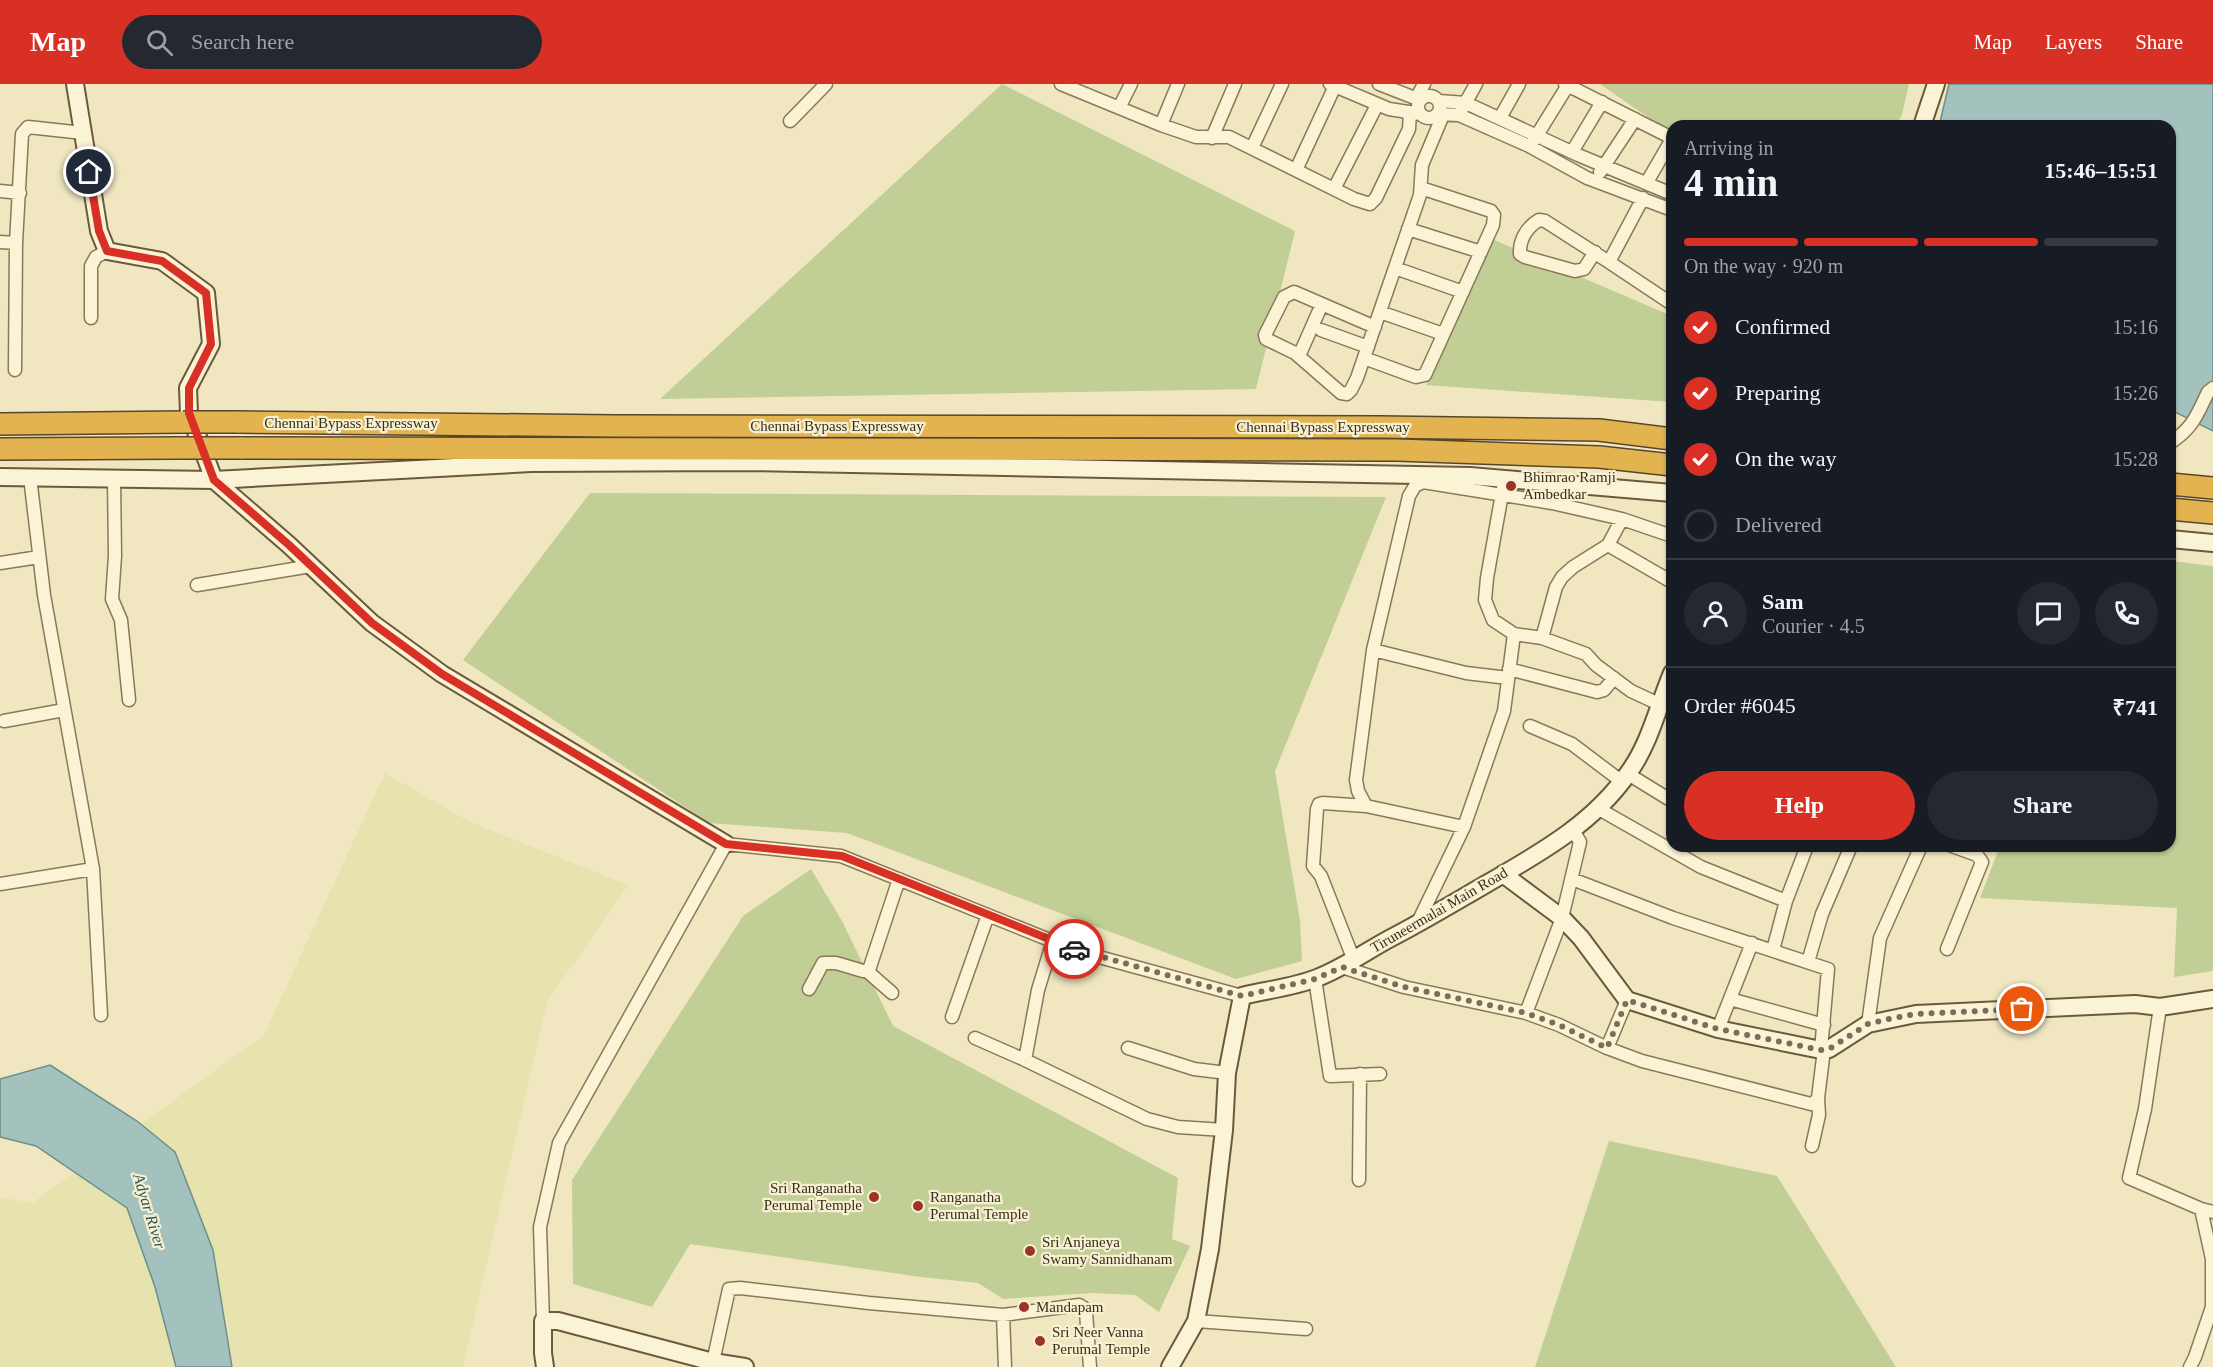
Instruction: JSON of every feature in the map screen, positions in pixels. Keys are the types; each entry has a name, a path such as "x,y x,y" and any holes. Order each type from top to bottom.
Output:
{"highway":[{"name":"Chennai Bypass Expressway","path":"0,424 237,422 615,426 1380,427 1599,430 1666,438"},
{"name":"Chennai Bypass Expressway","path":"0,449 240,448 532,456 1397,450 1599,457 1666,464"},
{"path":"2176,485 2213,488"},
{"path":"2176,510 2213,513"}],"street":[{"path":"75,84 99,231 107,251"},
{"path":"790,121 826,84"},
{"path":"1061,84 1080,88 1119,108 1196,137 1229,137 1334,189 1370,204 1374,202 1409,129 1424,84"},
{"path":"1119,108 1131,84"},
{"path":"1161,125 1178,84"},
{"path":"1212,138 1235,84"},
{"path":"1252,148 1282,84"},
{"path":"1379,84 1418,100 1429,96 1438,101 1466,103 1572,152 1666,191"},
{"path":"1459,115 1476,84"},
{"path":"1500,118 1520,84"},
{"path":"1912,120 1924,84"},
{"path":"1924,120 1936,84"},
{"path":"1296,170 1333,85 1377,105 1431,117 1459,115 1595,181 1666,208"},
{"path":"1529,147 1567,85 1666,136"},
{"path":"1375,327 1294,292 1286,294 1267,330 1266,339 1299,356 1341,393 1347,394 1351,390 1366,353 1375,327 1408,230 1421,188 1420,172 1440,115 1438,101"},
{"path":"1572,152 1602,102"},
{"path":"1334,189 1377,105"},
{"path":"1595,181 1635,119"},
{"path":"15,370 16,243 22,134 28,127 83,133"},
{"path":"1647,182 1666,149"},
{"path":"1321,330 1416,377 1425,375 1493,225 1494,215 1491,211 1421,188"},
{"path":"0,191 20,193"},
{"path":"1609,262 1643,198"},
{"path":"1595,252 1584,269 1575,272 1525,257 1520,254 1520,243 1530,226 1539,220 1545,221 1595,252 1666,300"},
{"path":"1408,230 1481,252"},
{"path":"0,242 16,243"},
{"path":"91,318 91,266 96,257 107,251 162,261 206,293 211,344 189,388 189,413 214,480 372,623 422,660 726,844 842,856 1077,951 1242,996 1227,1073 1224,1130 1210,1250 1196,1321 1170,1367"},
{"path":"1395,268 1463,292"},
{"path":"1299,356 1322,304"},
{"path":"1380,312 1443,334"},
{"path":"2176,439 2192,424 2208,392 2213,388"},
{"path":"0,477 214,480 532,456"},
{"path":"612,456 1470,476 1622,519 1666,534"},
{"path":"30,477 44,595 93,869 101,1015"},
{"path":"114,479 115,556 112,599 121,620 129,700"},
{"path":"1366,806 1358,791 1356,780 1373,650 1409,496 1415,486 1423,482 1666,493"},
{"path":"1503,487 1485,600 1493,620 1514,634 1542,638 1586,654 1596,665 1631,691 1659,704"},
{"path":"1542,638 1556,587 1562,577 1573,567 1608,545 1622,519"},
{"path":"2176,540 2213,543"},
{"path":"1608,545 1666,579"},
{"path":"0,563 39,557"},
{"path":"197,585 311,566"},
{"path":"1416,925 1464,827 1504,711 1514,634"},
{"path":"1373,650 1466,673 1509,673 1597,692 1604,690 1614,678"},
{"name":"Tiruneermalai Main Road","path":"1242,996 1315,979 1348,963 1503,874 1573,830 1599,810 1625,777 1646,744 1666,689"},
{"path":"3,721 64,710"},
{"path":"1530,726 1572,744 1625,777 1666,798"},
{"path":"1464,827 1366,806 1319,804 1313,866 1321,876 1348,963 1404,987 1526,1013 1642,1061 1810,1104 1818,1098"},
{"path":"1599,810 1666,847"},
{"path":"1526,1013 1562,918 1580,842 1573,830"},
{"path":"545,1367 540,1227 559,1143 726,844"},
{"path":"1674,852 1701,867 1786,901"},
{"path":"1773,950 1786,901 1805,852"},
{"path":"1808,962 1822,915 1848,852"},
{"path":"1868,1024 1880,938 1918,852"},
{"path":"1947,949 1982,861 1977,855 1969,852"},
{"path":"0,885 93,869"},
{"path":"1503,874 1562,918 1581,938 1627,1000 1718,1029 1822,1050 1868,1024 1916,1014 2135,1004 2160,1007 2213,999"},
{"path":"867,971 899,879"},
{"path":"1572,879 1672,918 1828,969 1818,1115 1812,1146"},
{"path":"952,1017 988,915"},
{"path":"1025,1060 1038,990 1053,941"},
{"path":"1718,1029 1752,943"},
{"path":"809,989 823,963 836,963 867,971 892,993"},
{"path":"1315,979 1330,1076 1380,1074"},
{"path":"1730,999 1824,1025"},
{"path":"1607,1048 1627,1000"},
{"path":"2160,1007 2145,1109 2129,1178 2207,1210 2212,1259 2212,1307 2190,1367"},
{"path":"975,1038 1147,1119 1178,1127 1224,1130"},
{"path":"1128,1048 1194,1069 1227,1073"},
{"path":"1359,1180 1360,1074"},
{"path":"713,1362 729,1289 740,1287 1003,1316 1079,1305 1084,1308 1090,1367"},
{"path":"1003,1316 1005,1367"},
{"path":"543,1321 558,1321 713,1362 745,1367"},
{"path":"1196,1321 1306,1329"}],"shaded area":[{"path":"385,773 470,822 628,885 547,1002 463,1367 0,1367 0,1197 32,1203 264,1035"}],"green space":[{"path":"1002,84 1295,231 1256,389 660,399"},
{"path":"1600,84 1909,84 1899,120 1666,120 1666,130"},
{"path":"1492,239 1666,313 1666,402 1426,385"},
{"path":"590,493 1386,497 1275,771 1300,920 1302,961 1236,979 847,833 709,823 463,660"},
{"path":"2176,562 2213,566 2213,971 2174,977 2177,908 1980,898 1998,852 2176,852"},
{"path":"811,869 842,921 893,1026 1178,1178 1172,1239 1190,1246 1159,1312 1135,1295 1092,1293 1003,1299 978,1283 690,1244 652,1307 573,1284 572,1180 743,916"},
{"path":"1609,1141 1777,1176 1896,1367 1535,1367"}],"water":[{"path":"1949,84 2213,84 2213,431 2176,412 2176,120 1940,120"},
{"name":"Adyar River","path":"50,1065 137,1121 175,1152 213,1250 232,1367 176,1367 155,1287 127,1208 36,1146 0,1137 0,1079"}],"way so far":[{"path":"1074,949 1242,996 1315,979 1342,967 1404,987 1526,1013 1559,1025 1607,1048 1627,1000 1718,1029 1821,1050 1829,1049 1868,1024 1884,1020 1916,1014 2022,1009"}],"place":[{"name":"Bhimrao Ramji Ambedkar","path":"1511,486"},
{"name":"Sri Ranganatha Perumal Temple","path":"874,1197"},
{"name":"Ranganatha Perumal Temple","path":"918,1206"},
{"name":"Sri Anjaneya Swamy Sannidhanam","path":"1030,1251"},
{"name":"Mandapam","path":"1024,1307"},
{"name":"Sri Neer Vanna Perumal Temple","path":"1040,1341"}],"route":[{"path":"89,172 99,231 107,251 162,261 206,293 211,344 189,388 189,413 214,480 289,545 372,623 442,674 726,844 842,856 1074,949"}]}
